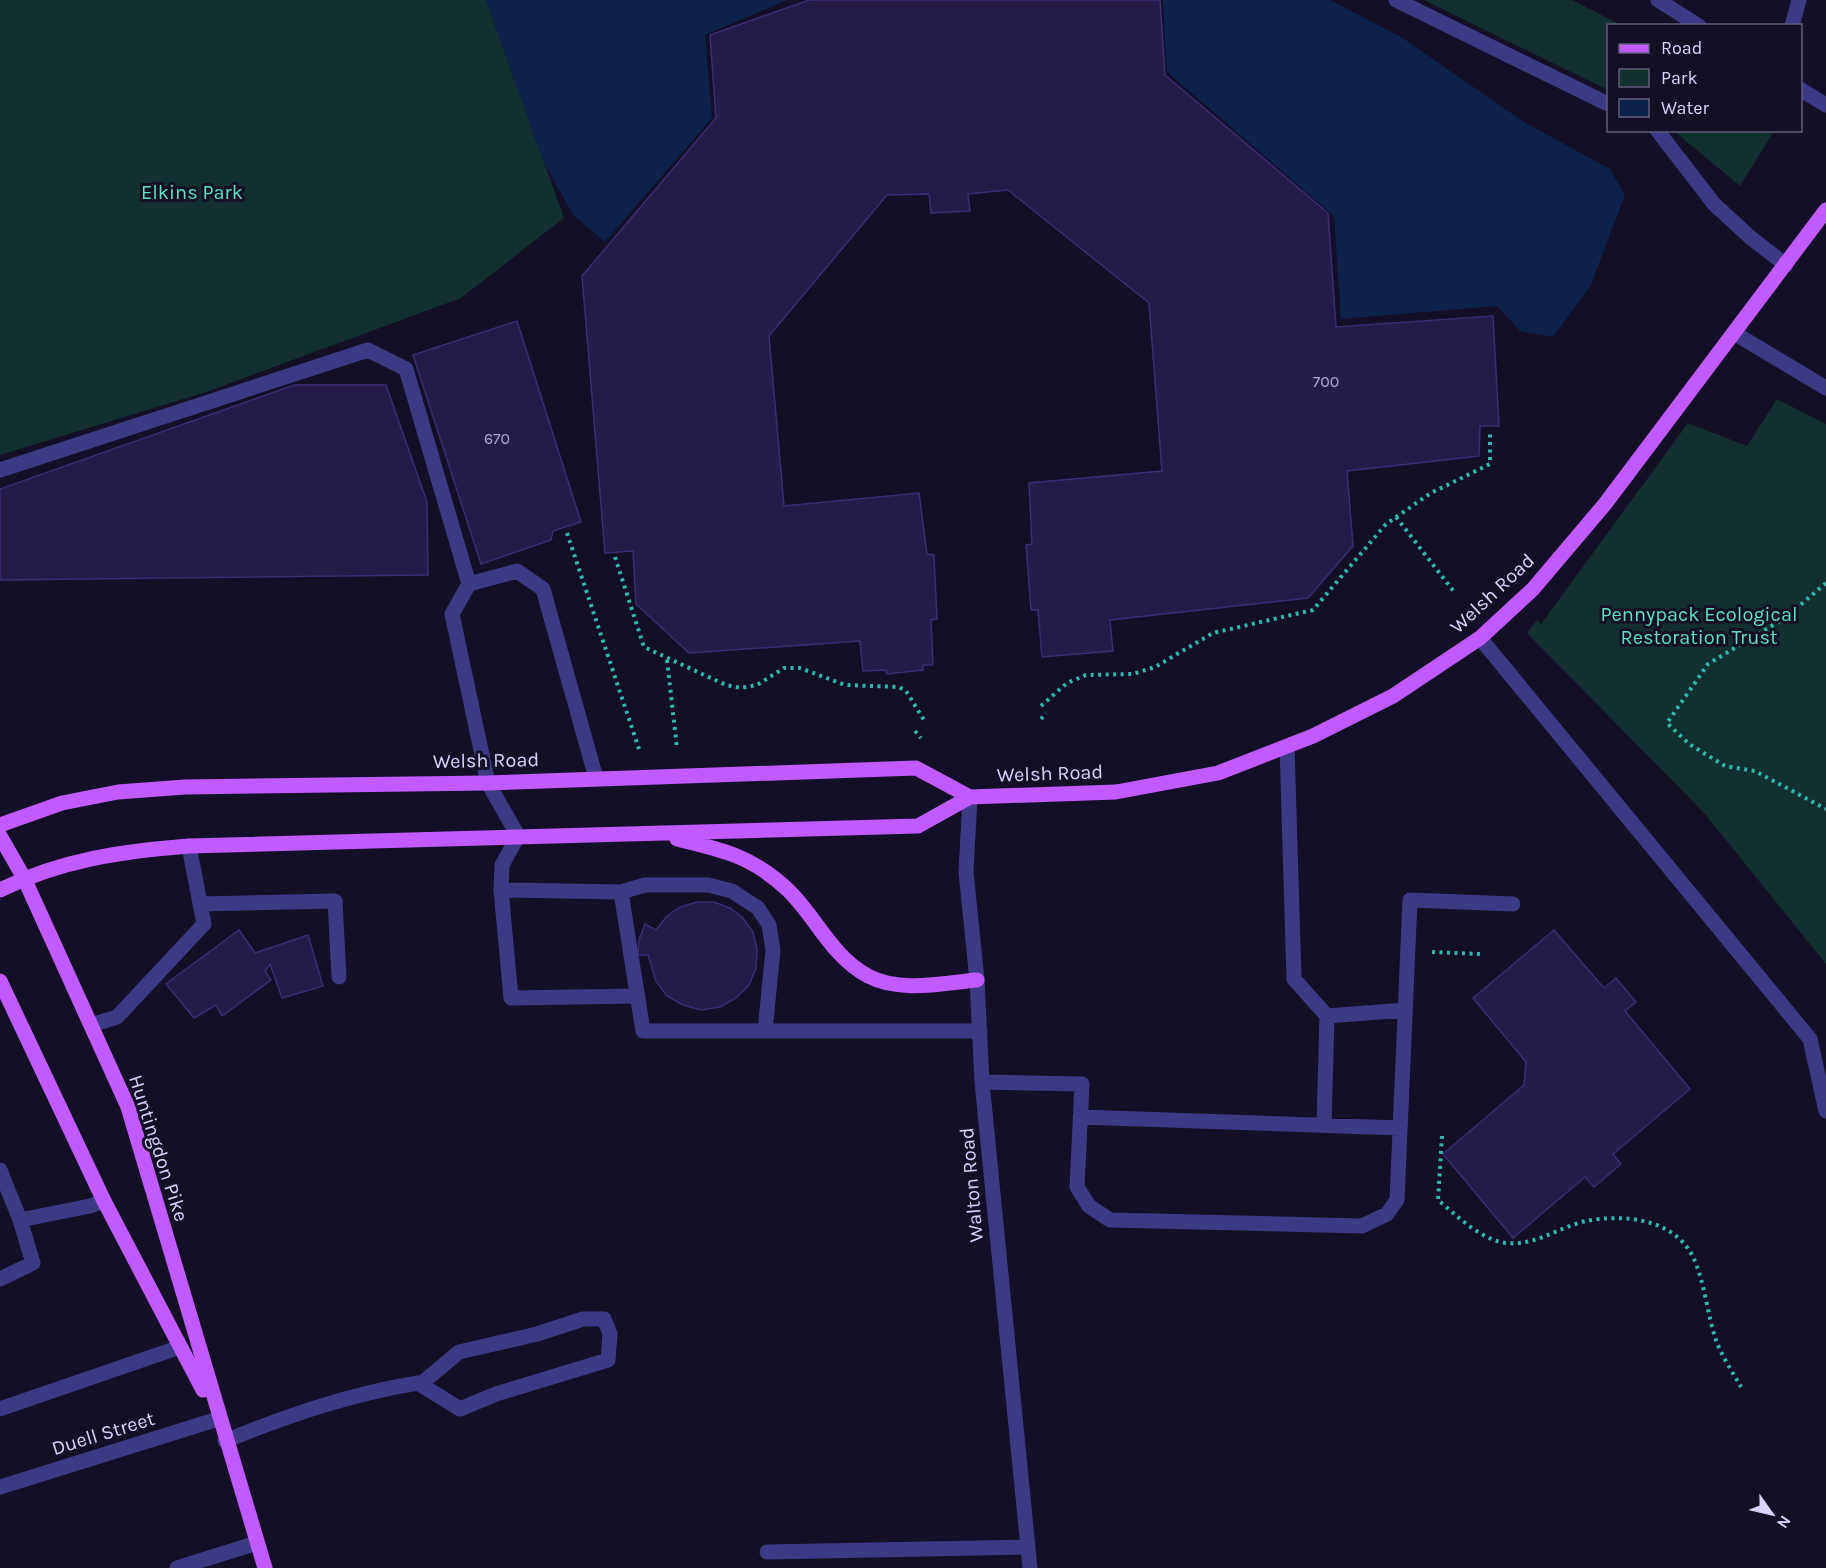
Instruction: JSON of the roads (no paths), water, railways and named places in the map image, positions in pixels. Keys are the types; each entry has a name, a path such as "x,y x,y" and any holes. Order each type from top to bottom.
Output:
{"main road":[{"name":"Welsh Road","path":"0,890 24,878 120,852 189,846 918,826 970,797 1116,792 1218,772 1287,746 1393,696 1480,638 1533,589 1605,504 1826,210"},
{"name":"Welsh Road","path":"0,825 63,802 118,792 184,787 488,783 916,768 970,797"},
{"path":"654,834 732,852 762,869 787,890 840,955 869,976 910,986 977,980"},
{"name":"Huntingdon Pike","path":"0,836 24,878 128,1107 218,1419 264,1568"},
{"name":"Huntingdon Pike","path":"0,981 104,1201 218,1419"}],"street":[{"path":"1396,0 1607,104"},
{"path":"1658,0 1696,24"},
{"path":"1793,24 1799,0"},
{"path":"1802,90 1826,105"},
{"path":"1659,132 1714,204 1751,238 1786,265"},
{"path":"1734,333 1826,388"},
{"path":"0,471 368,350 406,369 469,584"},
{"path":"596,778 543,589 517,571 469,584 452,614 488,783 518,836 502,865 501,890 511,998 638,996"},
{"path":"1480,638 1810,1039 1826,1111"},
{"path":"1287,746 1294,979 1327,1016 1324,1124"},
{"name":"Walton Road","path":"970,797 966,873 977,980 982,1082 1030,1568"},
{"path":"91,1025 117,1017 204,924 189,846"},
{"path":"501,890 621,892 645,885 708,885 732,891 758,908 769,926 773,950 765,1031"},
{"path":"621,892 643,1031 980,1031"},
{"path":"982,1082 1082,1084 1077,1187 1089,1206 1110,1220 1362,1226 1387,1214 1397,1200 1410,900 1513,904"},
{"path":"200,904 335,901 339,977"},
{"path":"1327,1016 1405,1010"},
{"path":"1080,1117 1400,1128"},
{"path":"0,1170 20,1220 33,1263 0,1279"},
{"path":"20,1220 104,1201"},
{"path":"225,1441 330,1401 418,1383 422,1383 459,1352 537,1334 583,1319 604,1319 610,1334 608,1360 496,1394 460,1409 418,1383"},
{"path":"0,1409 180,1347"},
{"name":"Duell Street","path":"0,1487 218,1419"},
{"path":"177,1568 257,1543"},
{"path":"767,1552 1028,1547"}],"water":[{"path":"486,0 787,0 705,35 712,118 605,242 573,215 542,159"},
{"path":"1163,0 1330,0 1401,37 1524,122 1610,169 1625,195 1590,287 1553,337 1520,331 1497,306 1341,319 1334,216 1167,72"}],"park label":[{"name":"Elkins Park","path":"192,192"},
{"name":"Pennypack Ecological Restoration Trust","path":"1699,626"}]}
